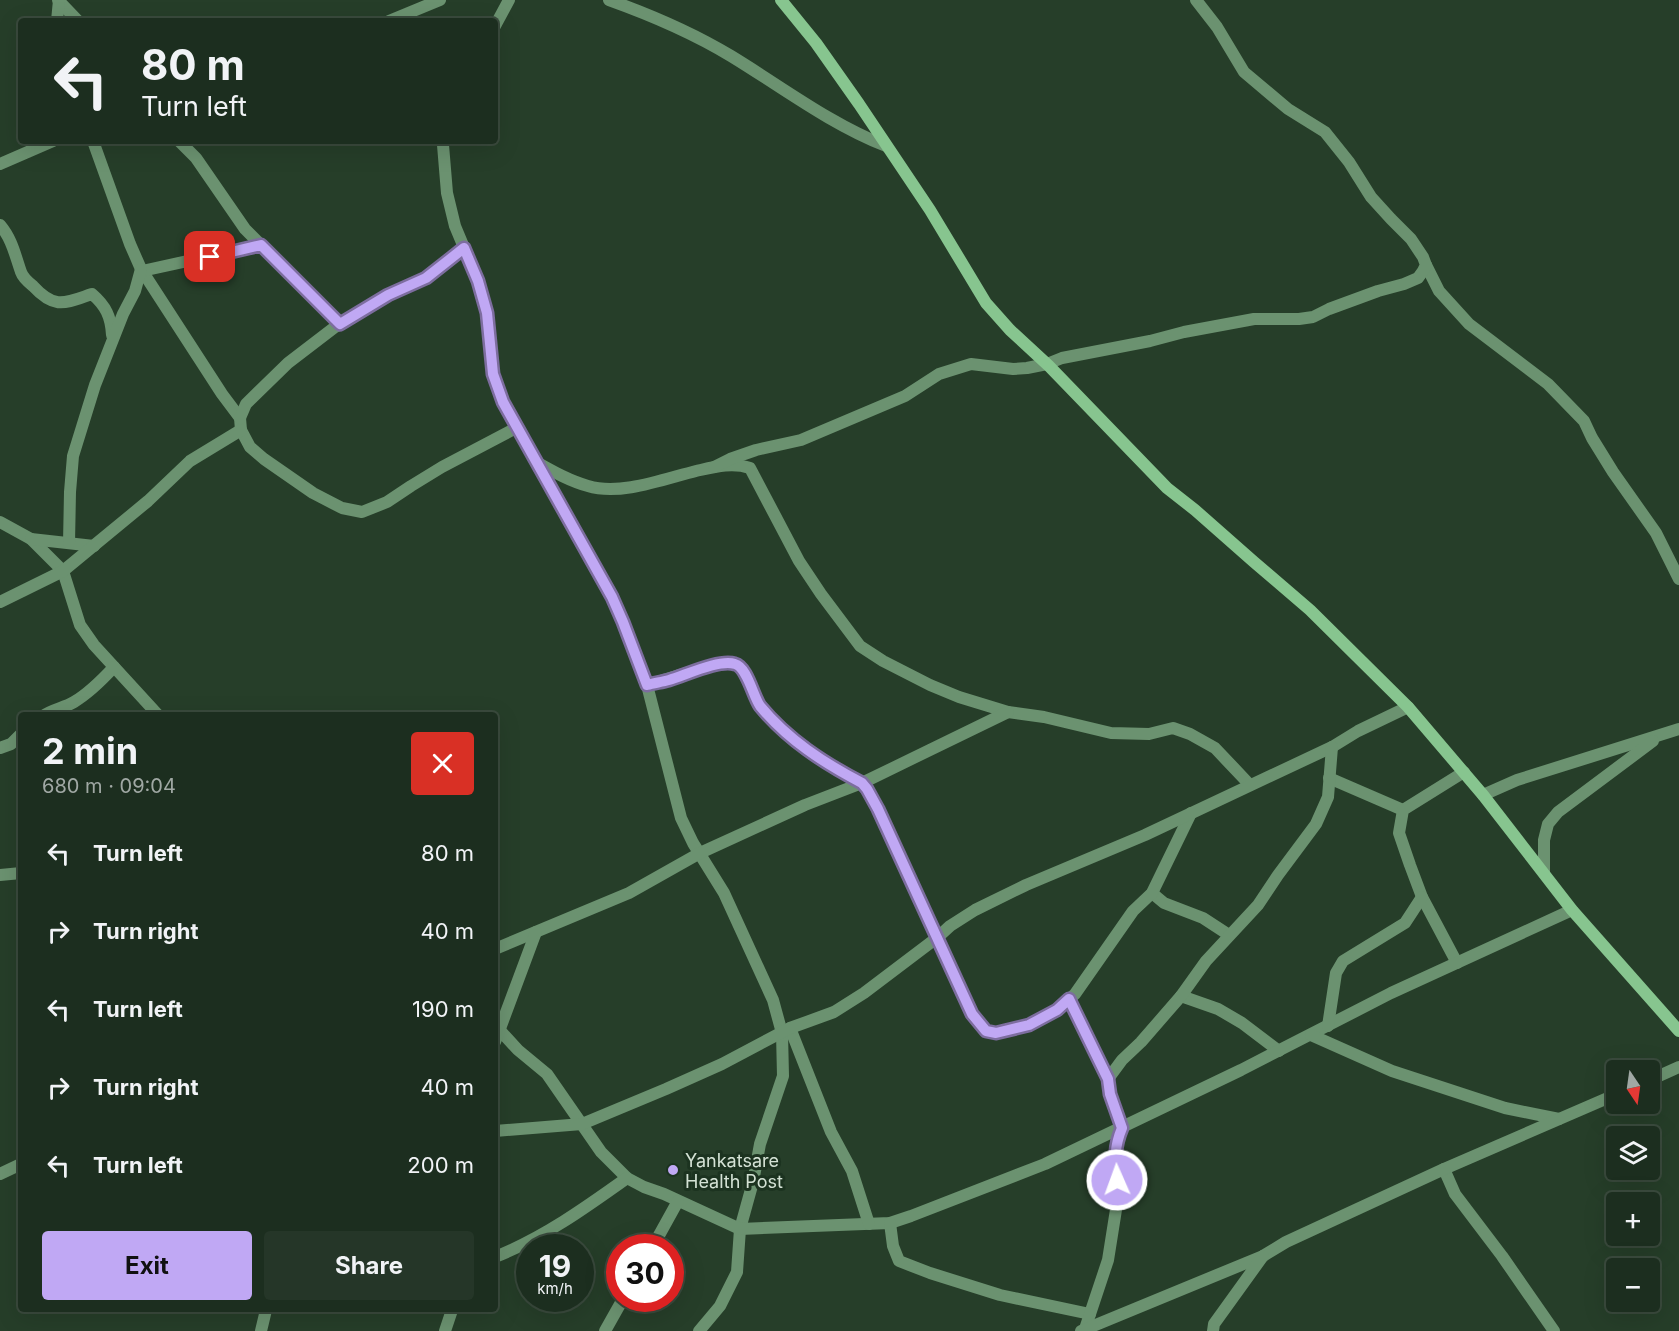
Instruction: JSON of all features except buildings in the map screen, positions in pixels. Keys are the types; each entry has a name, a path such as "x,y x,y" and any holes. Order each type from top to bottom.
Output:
{"street":[{"path":"57,18 58,0"},
{"path":"58,0 75,18"},
{"path":"395,18 440,0"},
{"path":"498,20 509,0"},
{"path":"609,0 673,26 730,55 830,119 862,137 886,146"},
{"path":"781,0 816,43 859,104 930,210 986,303 1167,488 1310,610 1408,706 1483,795 1572,910 1679,1031"},
{"path":"1196,0 1217,27 1244,72 1288,109 1324,132 1349,162 1371,197 1411,238 1423,256 1439,291 1468,324 1548,384 1584,421 1613,472 1656,533 1679,579"},
{"path":"0,164 46,144"},
{"path":"94,144 130,244 142,270 222,394 240,424 250,447 303,486 342,508 362,512 387,502 442,467 516,428"},
{"path":"182,144 196,159 245,229 340,324"},
{"path":"443,144 447,194 455,226 478,281 487,313 493,374 503,402 612,597 647,685 681,818 724,893 774,1000 785,1031 831,1132 852,1171 868,1224"},
{"path":"0,225 11,240 22,275 40,295 60,303 92,294 101,302 111,320 112,340"},
{"path":"142,270 261,245"},
{"path":"0,602 63,571 94,546 148,501 190,461 240,424 246,404 288,363 340,324 388,295 426,278 464,248"},
{"path":"714,467 756,450 801,440 905,396 939,374 971,364 1013,369 1027,368 1062,358 1254,319 1299,320 1313,317 1329,309 1418,278 1426,265"},
{"path":"69,543 73,456 112,340 135,291 142,270"},
{"path":"537,463 562,477 590,487 618,489 714,467 739,464 750,468 799,561 821,594 860,646 883,662 958,697 1008,712 1044,717 1111,733 1149,734 1173,728 1190,734 1215,748 1250,785"},
{"path":"0,522 31,539 63,571 80,625 94,645 155,712"},
{"path":"31,539 94,546"},
{"path":"647,685 717,664 735,664 742,668 759,705 786,734 821,761 862,783 878,809 972,1014 986,1031 996,1033 1029,1025 1057,1010 1075,994 1133,912 1152,894 1191,813"},
{"path":"49,712 74,702 114,668"},
{"path":"498,1131 582,1124 722,1064 785,1031 834,1012 864,993 938,938 950,926 975,910 1026,885 1145,835 1332,747 1408,706"},
{"path":"498,948 628,893 700,853 805,805 862,783 1008,712"},
{"path":"1483,795 1516,780 1679,729"},
{"path":"1544,873 1544,840 1548,824 1558,812 1661,735"},
{"path":"0,748 11,744 18,737"},
{"path":"1108,1079 1122,1060 1142,1042 1181,996 1206,961 1258,906 1316,824 1328,797 1332,747"},
{"path":"1457,963 1422,897 1399,833 1403,810 1464,772"},
{"path":"1329,778 1403,810"},
{"path":"0,875 18,873"},
{"path":"1152,894 1164,903 1203,918 1229,935"},
{"path":"1328,1026 1336,973 1342,961 1405,923 1422,897"},
{"path":"498,1035 547,1074 601,1152 627,1178 644,1187 740,1229 890,1222 1045,1164 1280,1051 1391,993 1572,910"},
{"path":"498,1028 536,932"},
{"path":"1181,996 1218,1009 1242,1023 1280,1051"},
{"path":"1069,999 1108,1079 1110,1094 1122,1128 1116,1143 1118,1197 1108,1260 1090,1314 1082,1330"},
{"path":"699,1331 720,1306 737,1272 740,1229 753,1182 760,1144 783,1077 785,1031"},
{"path":"1311,1035 1392,1071 1505,1108 1560,1119"},
{"path":"1660,1076 1679,1067"},
{"path":"1082,1330 1263,1256 1286,1242 1444,1169 1606,1099"},
{"path":"0,1174 18,1165"},
{"path":"1444,1169 1455,1194 1554,1331"},
{"path":"498,1256 521,1247 582,1210 627,1178"},
{"path":"660,1234 678,1201"},
{"path":"890,1222 892,1246 899,1261 1000,1295 1090,1314"},
{"path":"1213,1331 1214,1324 1263,1256"},
{"path":"261,1331 266,1312"},
{"path":"445,1331 451,1312"},
{"path":"605,1331 616,1312"}],"place":[{"name":"Yankatsare Health Post","path":"673,1170"}],"route":[{"path":"210,257 261,245 340,324 388,295 426,278 464,248 478,281 487,313 493,374 503,402 612,597 647,685 717,664 735,664 742,668 759,705 786,734 821,761 862,783 878,809 972,1014 986,1031 996,1033 1029,1025 1057,1010 1069,999 1108,1079 1110,1094 1122,1128 1116,1143 1117,1180"}]}
